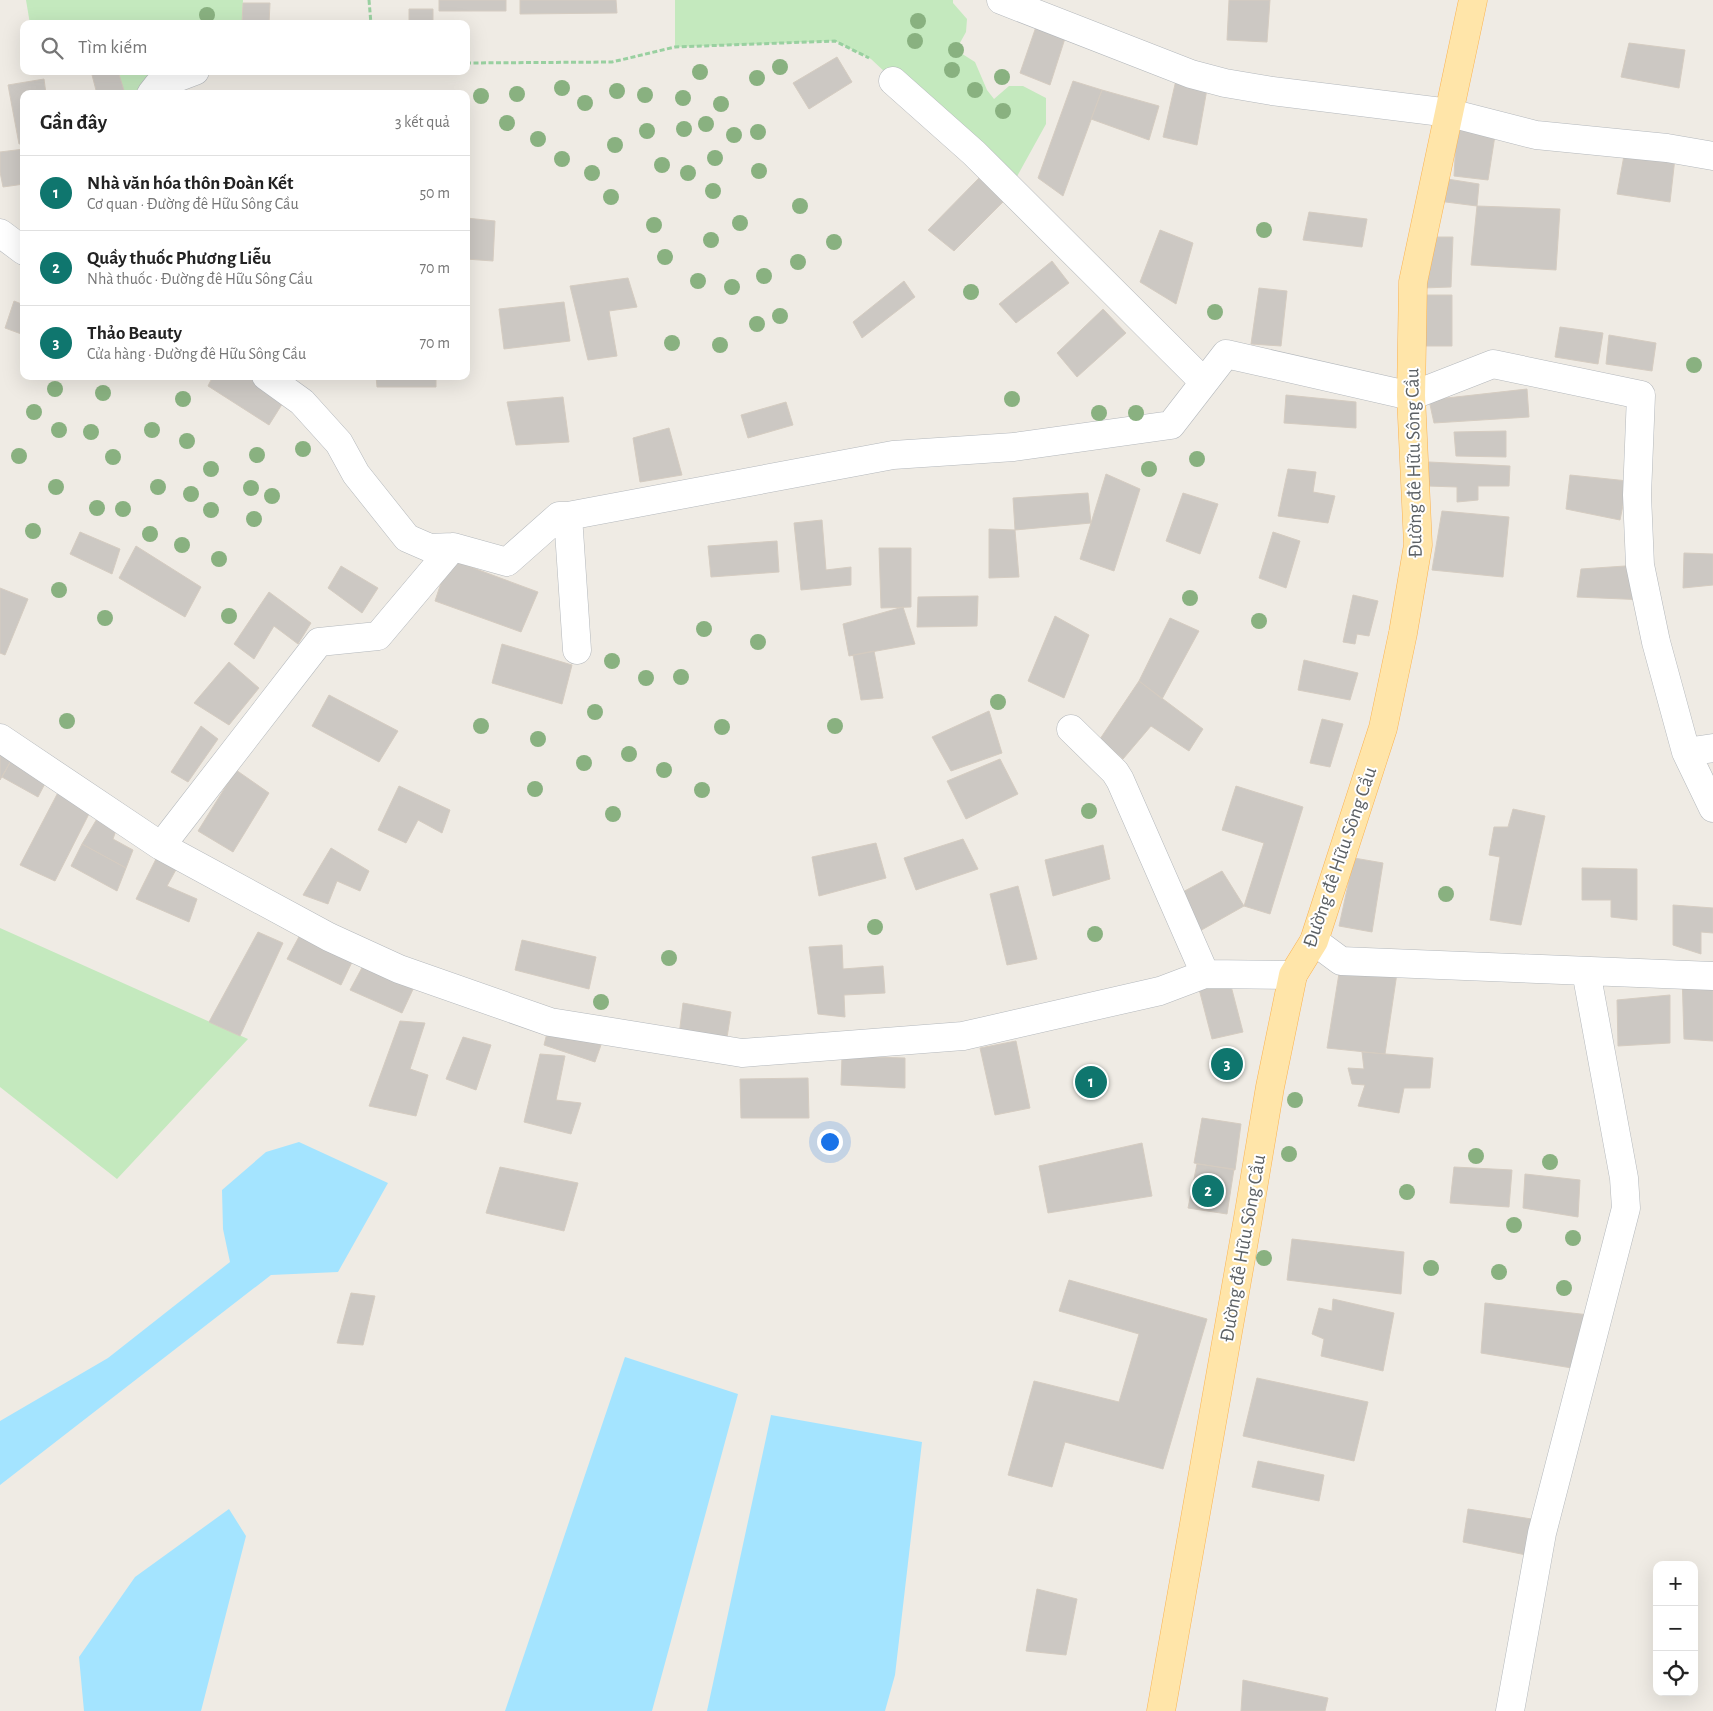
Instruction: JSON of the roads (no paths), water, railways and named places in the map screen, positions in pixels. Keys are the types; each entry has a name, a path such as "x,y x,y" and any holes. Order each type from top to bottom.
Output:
{"main road":[{"name":"Đường đê Hữu Sông Cầu","path":"1161,1711 1270,1087 1293,975 1314,941 1383,728 1410,598 1418,545 1411,396 1413,282 1473,0"}],"street":[{"path":"1001,0 1191,74 1224,83 1272,91 1450,113 1536,135 1667,148 1713,156"},
{"path":"154,90 158,85 184,75"},
{"path":"893,81 974,153 1204,382"},
{"path":"0,233 20,248"},
{"path":"272,380 302,402 339,443 356,474 407,538 430,548 453,547 507,562 559,516 568,516 893,455 1014,447 1171,425 1226,354 1411,396 1493,364 1641,395 1637,495 1640,566 1656,642 1686,752 1713,808"},
{"path":"568,516 577,650"},
{"path":"160,846 319,642 378,636 453,547"},
{"path":"1071,729 1115,772 1120,780 1205,974"},
{"path":"0,738 160,846 329,937 399,969 550,1022 742,1053 963,1036 1160,991 1205,974 1293,975"},
{"path":"1686,752 1713,748"},
{"path":"1314,941 1341,961 1713,976"},
{"path":"1510,1711 1542,1533 1626,1208 1624,1178 1586,971"}],"water":[{"path":"299,1142 388,1183 338,1272 271,1275 0,1485 0,1421 108,1358 230,1262 223,1229 222,1190 266,1152"},
{"path":"625,1357 738,1394 652,1711 505,1711"},
{"path":"771,1415 922,1442 895,1675 885,1711 707,1711"},
{"path":"229,1509 246,1536 201,1711 84,1711 79,1657 135,1577"}],"place":[{"name":"Thảo Beauty","path":"1227,1064"},
{"name":"Nhà văn hóa thôn Đoàn Kết","path":"1091,1082"},
{"name":"Quầy thuốc Phương Liễu","path":"1208,1191"}]}
